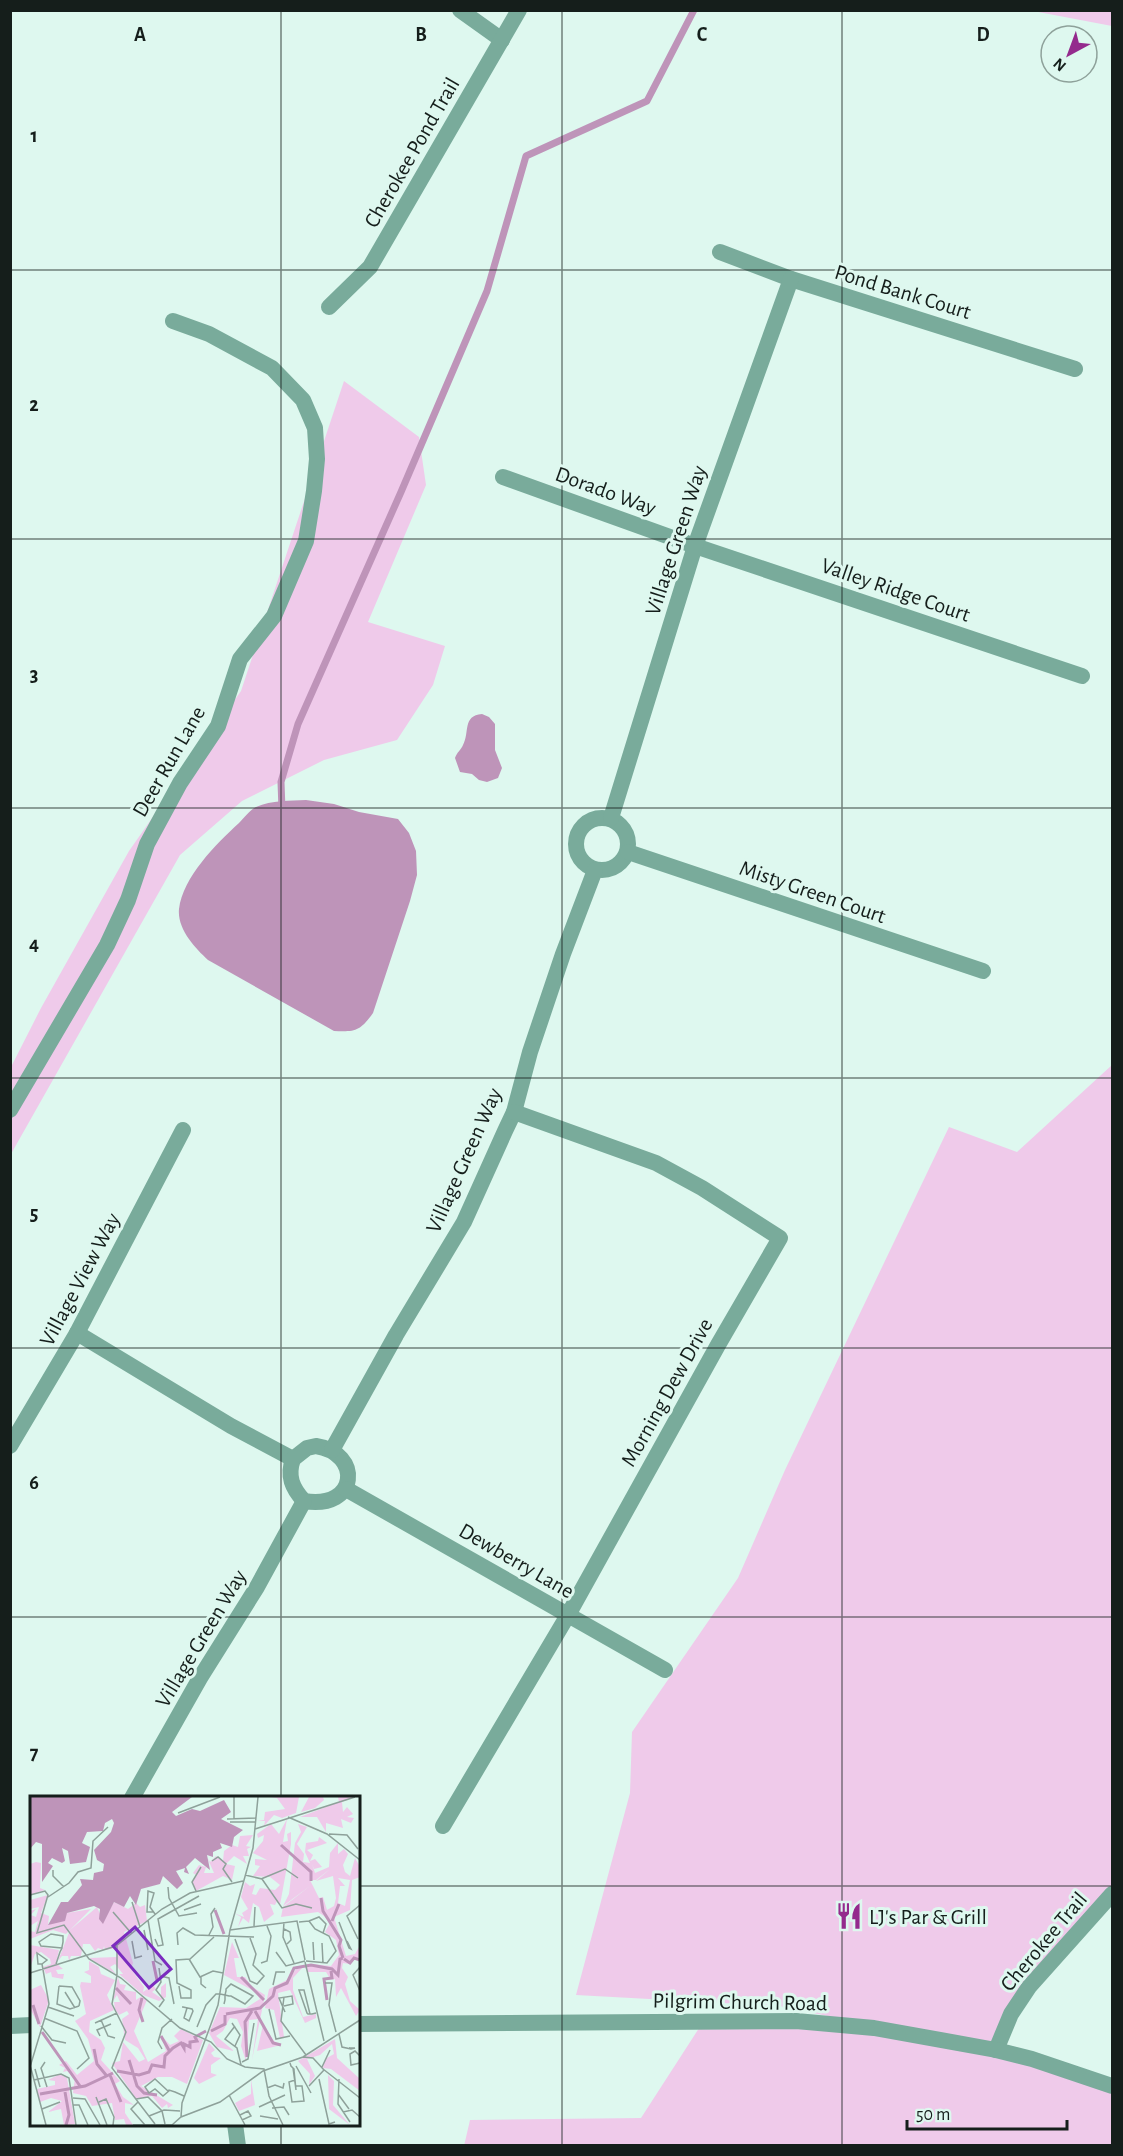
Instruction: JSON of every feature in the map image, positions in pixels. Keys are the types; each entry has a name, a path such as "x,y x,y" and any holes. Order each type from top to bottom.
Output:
{"street":[{"path":"460,10 502,40"},
{"name":"Cherokee Pond Trail","path":"328,307 370,267 519,10"},
{"name":"Pond Bank Court","path":"720,252 791,279 1075,369"},
{"name":"Village Green Way","path":"611,818 695,546 791,279"},
{"name":"Deer Run Lane","path":"10,1110 107,945 128,900 147,844 180,783 218,726 240,659 274,616 306,541 317,459 315,428 303,400 272,368 209,334 173,321"},
{"name":"Dorado Way","path":"503,477 695,546"},
{"name":"Valley Ridge Court","path":"695,546 1082,676"},
{"path":"611,818 628,834 630,847 628,852 616,866 595,870 584,862 576,850 577,836 583,825 592,819 611,818"},
{"name":"Misty Green Court","path":"628,852 983,971"},
{"name":"Village Green Way","path":"332,1450 390,1345 464,1222 514,1112 530,1052 555,976 595,870"},
{"name":"Morning Dew Drive","path":"443,1826 568,1615 780,1238 702,1188 656,1163 514,1112"},
{"name":"Village View Way","path":"10,1446 77,1333 183,1130"},
{"path":"77,1333 231,1426 293,1459"},
{"path":"316,1446 332,1450 340,1456 347,1468 346,1489 331,1501 314,1503 304,1501 295,1491 290,1476 293,1459 307,1448 316,1446"},
{"name":"Dewberry Lane","path":"346,1489 665,1670"},
{"name":"Village Green Way","path":"133,1796 200,1678 257,1587 304,1501"},
{"name":"Cherokee Trail","path":"996,2050 1011,2014 1029,1987 1113,1894"},
{"name":"Pilgrim Church Road","path":"360,2024 796,2021 874,2028 996,2050 1041,2061 1113,2086"},
{"path":"10,2026 30,2025"},
{"path":"235,2126 238,2145"}],"shaded area":[{"path":"1033,11 1112,11 1112,26"},
{"path":"344,381 419,437 426,485 368,622 445,646 433,685 397,740 324,760 242,801 180,855 11,1154 11,1067 41,1008 129,851 241,691"},
{"path":"482,714 489,717 495,724 495,750 502,768 498,778 487,782 479,780 472,774 460,772 455,758 465,740 469,721 476,715"},
{"path":"306,800 398,819 409,833 416,851 417,875 373,1013 361,1027 348,1031 334,1031 208,960 188,938 179,916 182,897 194,873 211,851 249,812 268,803"},
{"name":"LJ's Par & Grill","path":"1112,1065 1112,1895 1029,1987 996,2050 1112,2086 1112,2145 464,2146 470,2120 641,2118 703,2022 796,2021 959,2043 779,2006 576,1995 630,1793 632,1732 738,1578 785,1470 949,1127 1017,1152"}],"waterway":[{"path":"282,810 281,782 298,724 487,291 526,156 647,101 694,10"}],"place":[{"name":"LJ's Par & Grill","path":"849,1916"}]}
